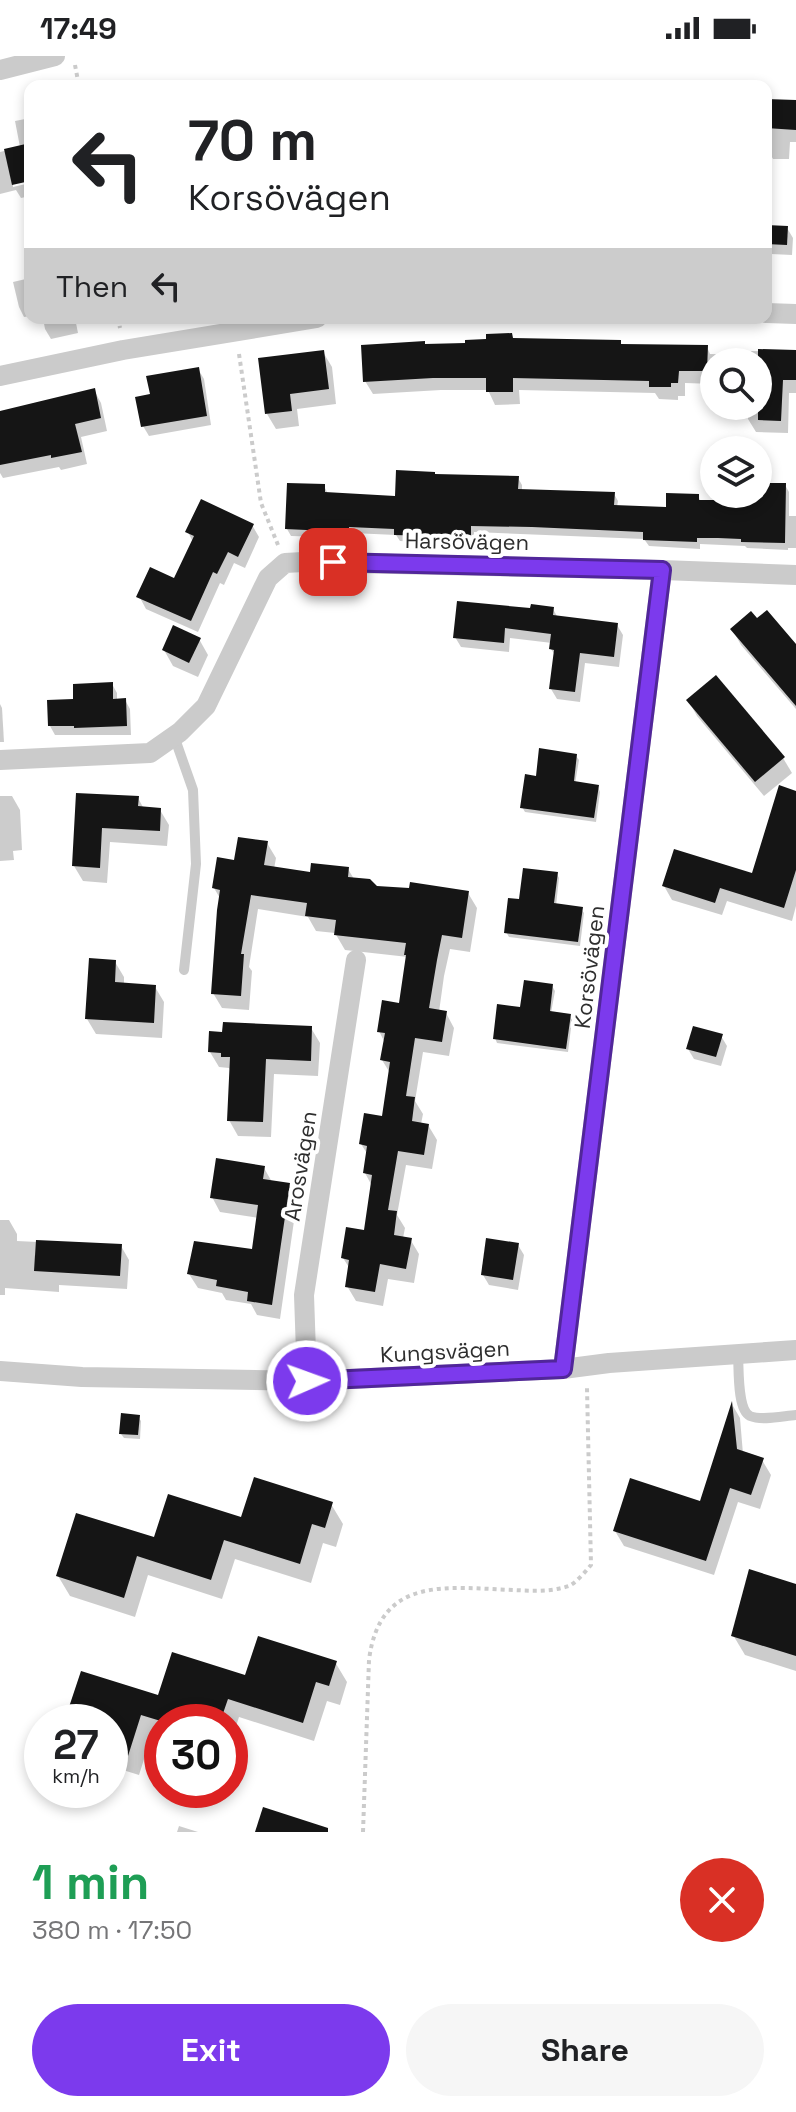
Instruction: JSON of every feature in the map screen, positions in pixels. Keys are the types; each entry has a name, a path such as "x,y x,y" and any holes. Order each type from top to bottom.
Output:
{"street":[{"path":"0,70 55,56"},
{"path":"772,313 796,314"},
{"path":"0,376 123,350 282,324"},
{"path":"0,760 150,753 174,736 206,706 268,578 285,563"},
{"name":"Harsövägen","path":"285,563 796,575"},
{"name":"Korsövägen","path":"563,1369 662,570"},
{"name":"Arosvägen","path":"307,1381 304,1295 356,960"},
{"name":"Kungsvägen","path":"0,1371 110,1378 307,1381 563,1369 796,1350"}],"lane":[{"path":"174,736 193,790 195,834 196,864 184,970"},
{"path":"738,1354 742,1408 748,1416 796,1415"}],"path":[{"path":"74,56 78,80"},
{"path":"235,332 261,503 285,563"},
{"path":"363,1832 369,1660 371,1641 380,1620 403,1597 441,1587 546,1591 572,1585 591,1565 586,1366"}],"building":[{"path":"772,99 796,100 796,130 772,128"},
{"path":"24,144 24,182 12,185 4,149"},
{"path":"772,225 788,226 787,245 772,244"},
{"path":"512,333 513,338 621,340 621,344 708,345 708,348 700,348 700,371 679,371 678,383 671,383 671,387 649,387 649,381 513,378 513,392 486,392 486,378 363,382 361,345 425,341 425,344 465,343 465,340 486,339 486,334"},
{"path":"772,349 796,350 796,380 783,380 781,421 758,420 772,420"},
{"path":"324,350 329,389 290,394 292,411 265,414 258,358"},
{"path":"199,367 207,416 141,427 135,397 150,394 146,376"},
{"path":"95,388 101,418 75,424 82,452 0,465 0,411"},
{"path":"396,470 519,476 518,489 615,492 614,505 666,507 666,493 699,494 700,508 772,508 772,483 786,483 785,543 718,538 697,538 697,542 643,540 643,532 532,527 471,526 471,535 433,536 394,535 394,529 349,527 349,532 285,529 287,483 325,484 325,492 395,496"},
{"path":"201,499 254,524 238,557 228,552 217,574 213,572 191,621 136,597 150,567 174,578 194,536 185,532"},
{"path":"457,601 530,608 531,604 554,607 553,615 618,623 614,657 580,653 575,692 549,689 554,650 549,649 551,634 505,628 504,643 453,638"},
{"path":"767,610 796,644 796,706 730,629 751,611 757,618"},
{"path":"173,625 201,638 189,663 162,650"},
{"path":"716,675 785,757 755,782 686,700"},
{"path":"113,682 113,699 126,698 127,726 48,726 47,700 73,699 73,684"},
{"path":"539,748 577,754 574,781 599,785 594,818 520,808 525,774 536,776"},
{"path":"779,785 796,791 796,870 784,908 720,888 715,903 662,886 674,849 752,873"},
{"path":"76,793 139,796 138,806 161,808 160,831 102,828 100,868 72,866"},
{"path":"238,837 268,841 264,865 310,872 311,863 349,867 348,877 370,879 377,886 409,888 410,882 469,891 462,938 442,935 437,960 429,1008 447,1011 442,1042 415,1038 406,1096 415,1097 412,1121 429,1124 424,1155 398,1151 388,1210 397,1211 394,1235 412,1238 406,1269 380,1264 375,1292 345,1287 349,1260 341,1258 346,1227 364,1230 372,1175 363,1173 367,1146 359,1144 364,1113 382,1116 390,1062 380,1060 385,1033 377,1032 382,1000 399,1003 406,943 334,935 336,920 305,916 307,903 251,895 241,954 244,954 241,996 211,994 220,890 212,888 217,857 234,860"},
{"path":"523,868 558,872 554,903 583,907 578,942 504,933 508,898 519,899"},
{"path":"89,958 116,960 115,982 156,985 154,1023 85,1019"},
{"path":"524,980 553,984 550,1011 571,1014 566,1049 493,1039 497,1004 520,1007"},
{"path":"223,1022 312,1026 311,1061 266,1059 263,1122 227,1121 230,1057 208,1052 209,1031 222,1032"},
{"path":"693,1026 723,1034 716,1057 686,1049"},
{"path":"216,1158 265,1166 263,1179 290,1183 272,1305 247,1301 248,1292 216,1286 217,1280 187,1274 194,1241 252,1249 258,1205 210,1198"},
{"path":"486,1238 519,1243 513,1280 481,1275"},
{"path":"36,1240 122,1244 120,1276 34,1271"},
{"path":"732,1401 737,1449 764,1458 751,1495 730,1488 706,1561 613,1531 630,1478 700,1501"},
{"path":"121,1413 140,1415 138,1435 119,1434"},
{"path":"254,1477 333,1502 325,1528 312,1524 300,1564 224,1540 211,1580 137,1556 124,1598 56,1576 76,1513 154,1537 168,1494 241,1517"},
{"path":"749,1569 796,1584 796,1656 731,1636"},
{"path":"258,1636 337,1661 329,1686 316,1682 303,1723 228,1699 226,1704 144,1704 144,1716 141,1715 128,1756 128,1704 70,1704 81,1671 158,1695 172,1652 245,1675"},
{"path":"263,1807 328,1828 328,1832 255,1832"}],"route":[{"path":"307,1381 563,1369 662,570 333,562"}]}
